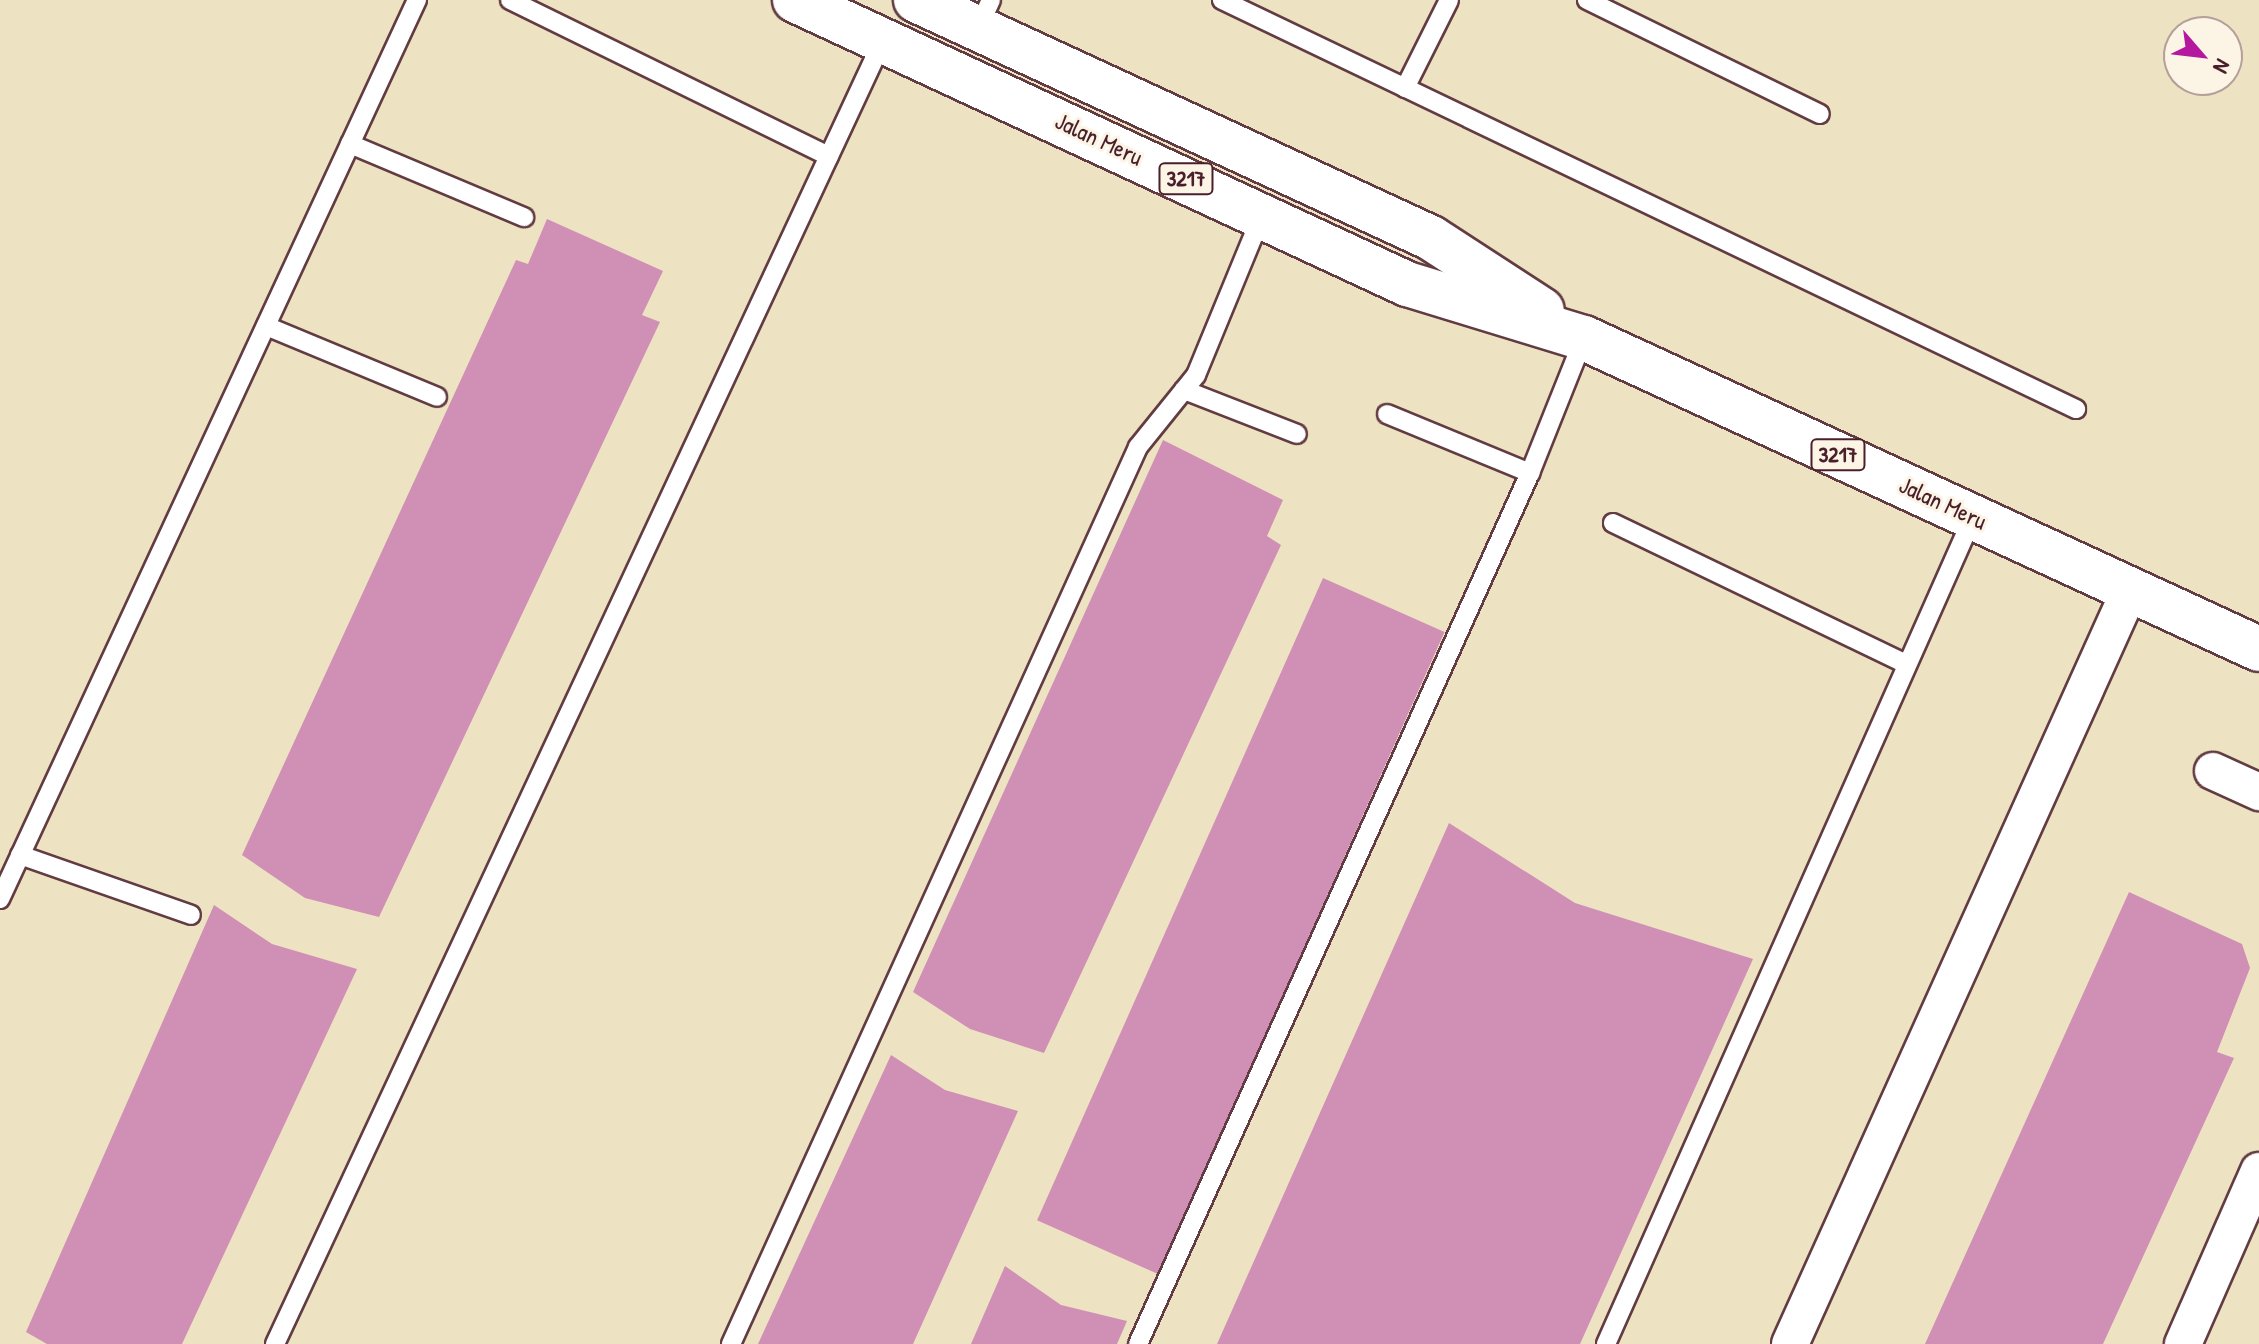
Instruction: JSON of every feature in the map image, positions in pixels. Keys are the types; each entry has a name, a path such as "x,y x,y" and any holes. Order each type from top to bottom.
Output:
{"main road":[{"name":"Jalan Meru","path":"795,0 1262,214 1407,284 1584,338 2259,649"},
{"name":"Jalan Meru","path":"916,0 984,15 1431,238 1584,338"}],"street":[{"path":"1790,1344 2130,590"},
{"path":"2213,771 2259,792"},
{"path":"2183,1344 2259,1171"}],"lane":[{"path":"0,899 417,0"},
{"path":"510,0 829,156"},
{"path":"1222,0 2076,409"},
{"path":"1405,88 1449,0"},
{"path":"1587,0 1820,114"},
{"path":"275,1344 883,40"},
{"path":"350,144 524,217"},
{"path":"731,1344 1138,447 1184,390 1262,214"},
{"path":"266,326 437,397"},
{"path":"1138,1344 1530,473 1584,338"},
{"path":"1184,390 1297,434"},
{"path":"1387,414 1530,473"},
{"path":"1606,1344 1973,517"},
{"path":"1613,523 1906,664"},
{"path":"20,855 191,915"}],"building":[{"path":"547,219 663,271 642,315 660,322 379,917 305,898 242,855 516,260 528,264"},
{"path":"1163,440 1283,500 1267,536 1281,545 1044,1053 970,1029 913,992"},
{"path":"1323,578 1445,632 1159,1274 1037,1220"},
{"path":"1449,823 1575,903 1753,959 1580,1344 1217,1344"},
{"path":"2129,892 2242,944 2250,968 2217,1052 2234,1058 2103,1344 1925,1344"},
{"path":"214,905 272,944 357,969 182,1344 47,1344 26,1332"},
{"path":"891,1055 945,1090 1018,1111 913,1344 758,1344"},
{"path":"1005,1266 1061,1305 1127,1321 1117,1344 971,1344"}]}
